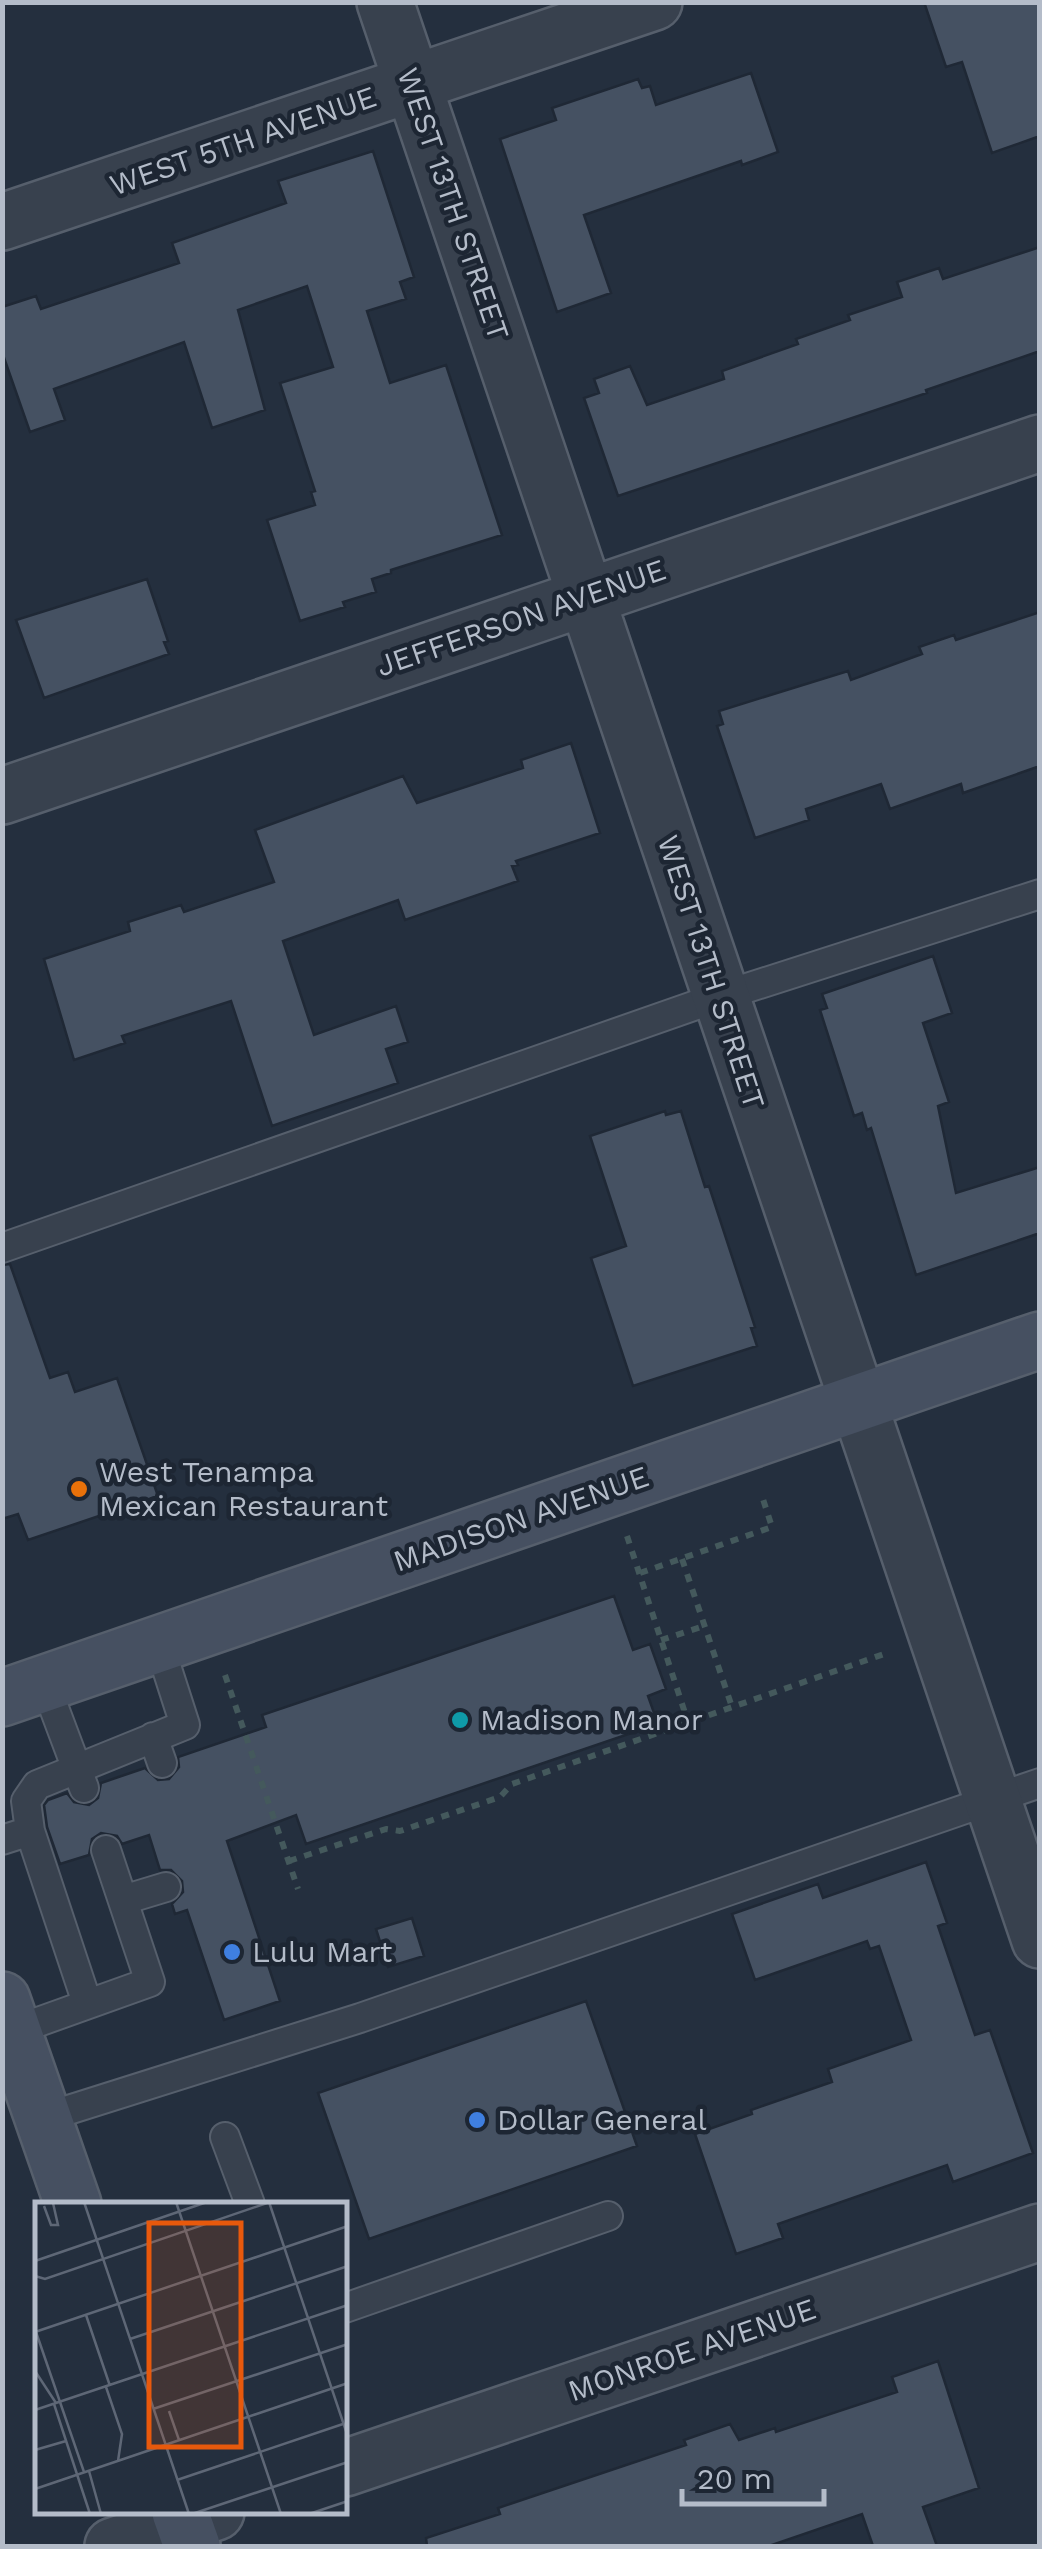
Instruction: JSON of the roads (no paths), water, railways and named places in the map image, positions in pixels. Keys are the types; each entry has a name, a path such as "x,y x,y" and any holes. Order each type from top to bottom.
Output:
{"street":[{"name":"WEST 13TH STREET","path":"385,2 856,1402 1016,1791 1040,1940"},
{"name":"WEST 5TH AVENUE","path":"2,222 654,2"},
{"name":"JEFFERSON AVENUE","path":"2,796 1040,443"},
{"name":"MADISON AVENUE","path":"24,1691 1040,1340"},
{"path":"8,2016 72,2202"},
{"name":"MONROE AVENUE","path":"348,2467 1040,2232"},
{"path":"112,2546 193,2523"}],"lane":[{"path":"2,1248 719,997 1040,894"},
{"path":"87,2003 30,1831 26,1800 37,1785 80,1777 157,1750 185,1725 160,1644"},
{"path":"24,1691 80,1777"},
{"path":"43,2118 360,2018 1016,1791"},
{"path":"2,1840 30,1831"},
{"path":"8,2016 87,2003 150,1982 106,1850"},
{"path":"124,1900 166,1887"},
{"path":"225,2137 249,2202"},
{"path":"348,2307 608,2216"}],"place":[{"name":"West Tenampa Mexican Restaurant","path":"79,1489"},
{"name":"Madison Manor","path":"460,1720"},
{"name":"Lulu Mart","path":"232,1952"},
{"name":"Dollar General","path":"477,2120"}]}
